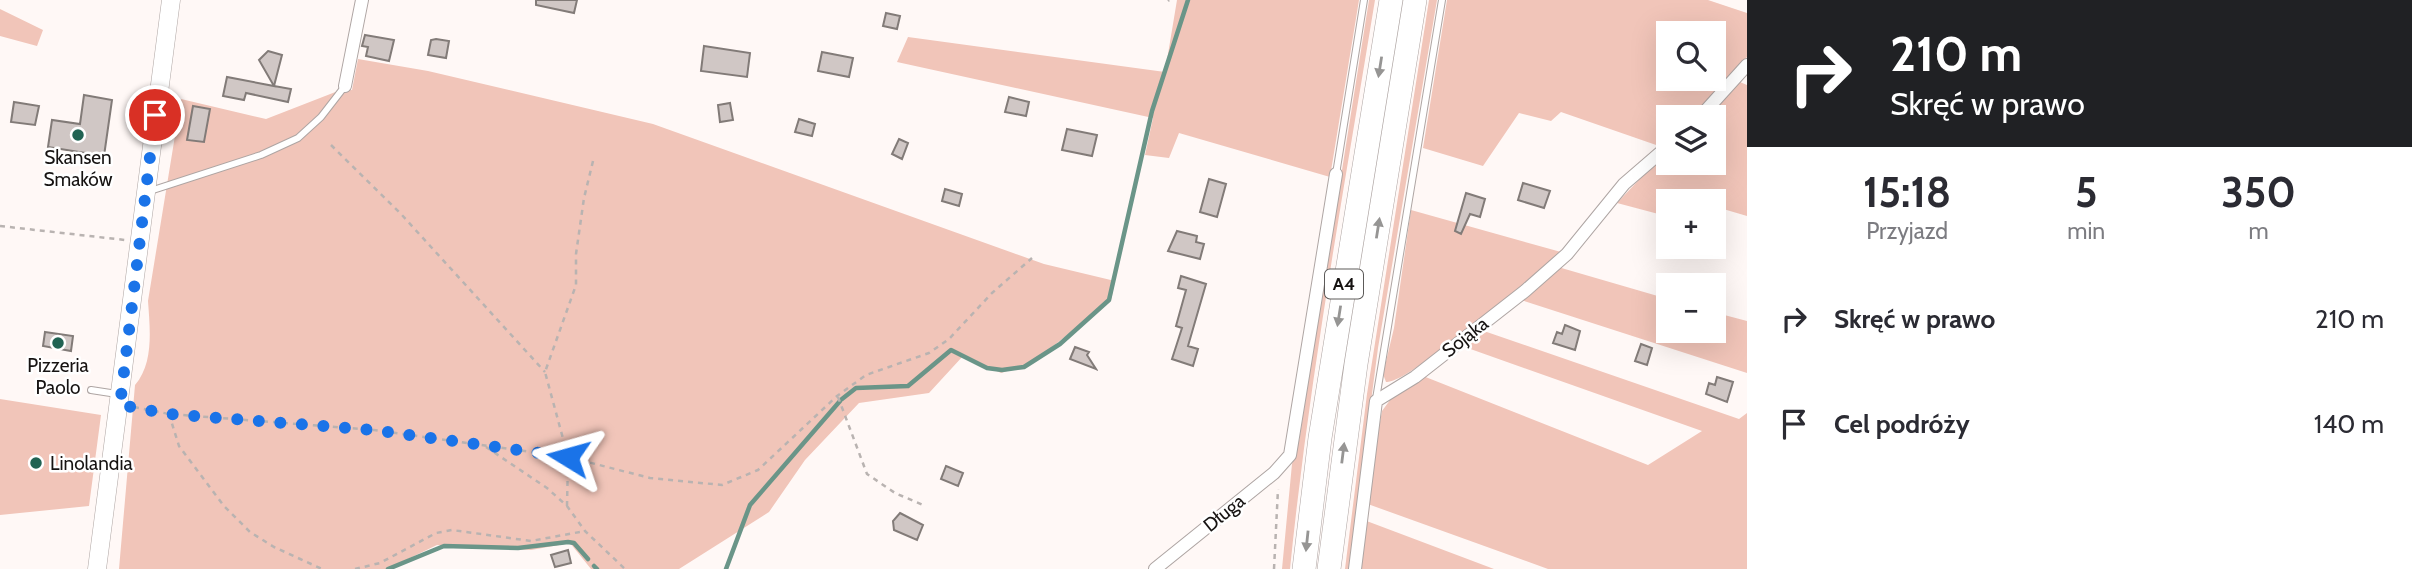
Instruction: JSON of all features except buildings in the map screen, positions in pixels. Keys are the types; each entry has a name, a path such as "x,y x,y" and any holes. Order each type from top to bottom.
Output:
{"highway":[{"name":"A4","path":"1304,569 1326,398 1391,0"},
{"name":"A4","path":"1329,569 1356,364 1415,0"}],"main road":[{"path":"97,569 171,0"}],"street":[{"path":"345,86 362,0"},
{"path":"1711,105 1747,65"},
{"name":"Sojąka","path":"1376,401 1415,377 1525,291 1567,254 1624,184 1656,156"},
{"name":"Długa","path":"1155,569 1275,473 1290,455 1336,174"},
{"path":"1355,569 1376,401"}],"lane":[{"path":"1336,174 1364,0"},
{"path":"1376,401 1382,344 1442,0"},
{"path":"145,192 261,155 298,138 321,117 345,86"},
{"path":"91,390 121,400"}],"path":[{"path":"331,145 401,215 545,372 568,457 567,506"},
{"path":"545,372 576,285 576,254 584,198 594,157"},
{"path":"0,226 139,241"},
{"path":"121,400 169,414 334,426 568,457 650,478 722,485 758,470 837,396 866,375 929,354 949,339 992,293 1032,258"},
{"path":"837,396 842,401 867,474 895,493 923,505"},
{"path":"169,414 179,446 224,506 250,532 274,547 322,569"},
{"path":"484,446 522,468 567,506 585,531 625,569"},
{"path":"1274,569 1279,496 1275,473"},
{"path":"355,569 381,564 436,533 452,530 531,541 585,531"},
{"path":"381,564 383,569"}],"shaded area":[{"path":"1177,0 1359,0 1330,177 1179,133 1169,158 1145,155 1153,118 897,62 908,37 1165,72"},
{"path":"1369,0 1375,0 1317,355 1290,569 1282,569 1292,464 1299,441"},
{"path":"1429,0 1437,0 1378,348 1349,569 1345,569 1367,394"},
{"path":"1447,0 1708,0 1747,13 1747,57 1726,80 1726,21 1656,21 1656,91 1716,91 1703,105 1656,105 1656,145 1561,112 1551,121 1519,113 1483,166 1423,148"},
{"path":"0,9 43,30 37,46 0,36"},
{"path":"358,59 428,71 653,124 1044,264 1115,281 1111,300 1032,363 1001,373 963,356 929,393 859,403 805,460 769,512 679,569 591,569 570,543 531,550 437,545 387,569 119,569 135,385 148,356 148,301 181,99 266,119 338,91 352,90"},
{"path":"1740,82 1747,85 1747,216 1726,210 1726,189 1656,189 1656,213 1617,203 1656,162 1656,175 1726,175 1726,105 1715,105"},
{"path":"1411,210 1561,252 1444,348 1419,366 1386,382 1383,374 1394,328"},
{"path":"1558,267 1656,296 1656,343 1726,343 1726,315 1747,321 1747,373 1521,300"},
{"path":"1481,330 1739,419 1747,413 1747,569 1548,569 1365,503 1382,411 1393,396 1423,376 1648,465 1702,431 1462,346"},
{"name":"Linolandia","path":"0,399 101,415 89,506 0,515"},
{"path":"1364,520 1494,569 1359,569"}],"waterway":[{"path":"842,399 856,388 908,386 951,350 987,368 1002,370 1024,367 1060,344 1109,300 1152,111 1188,0"},
{"path":"726,569 750,505 840,401"},
{"path":"388,569 444,546 518,548 568,542 574,543 588,559"},
{"path":"594,566 597,569"}],"place":[{"name":"Skansen Smaków","path":"78,135"},
{"name":"Pizzeria Paolo","path":"58,343"},
{"name":"Linolandia","path":"36,463"}],"route":[{"path":"155,115 120,405 169,414 374,430 568,457"}]}
